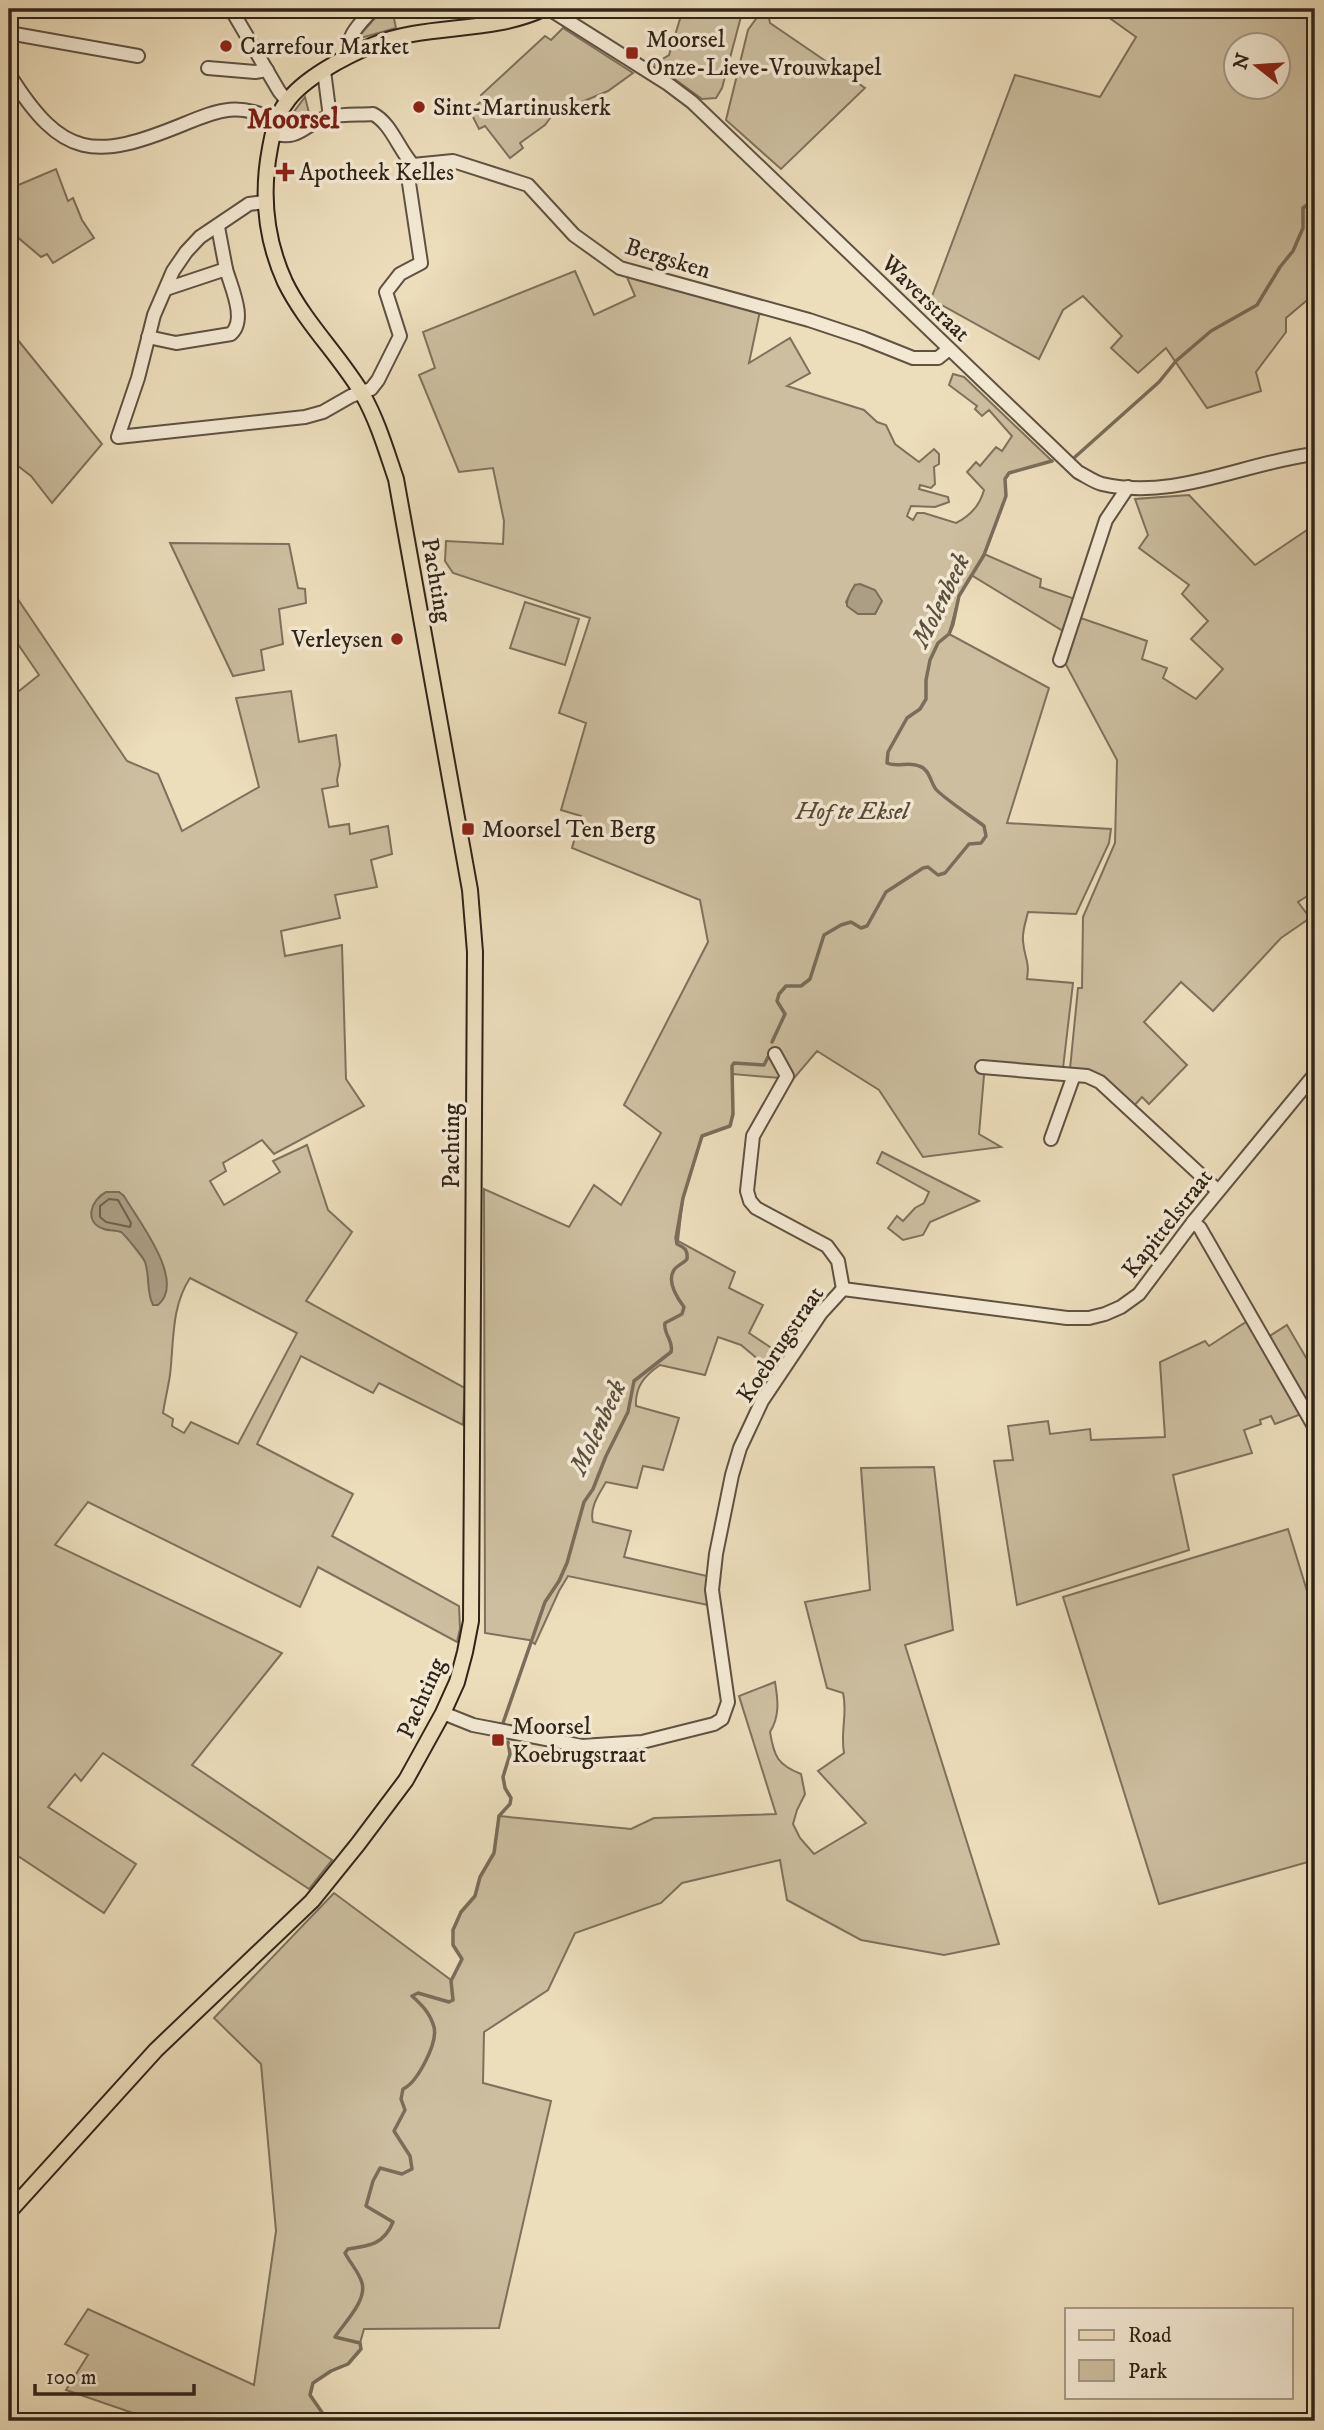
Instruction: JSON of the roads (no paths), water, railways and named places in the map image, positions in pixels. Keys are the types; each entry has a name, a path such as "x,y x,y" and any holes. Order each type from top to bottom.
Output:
{"main road":[{"name":"Pachting","path":"9,2212 156,2050 313,1901 406,1780 443,1713 457,1682 466,1652 471,1621 474,1344 473,914 396,479 376,420 361,393 299,307 285,282 268,236 264,202 275,127 287,101 306,82 350,56 399,36 523,19 543,9"}],"street":[{"path":"231,9 287,101"},
{"path":"350,56 348,46 351,36 373,9"},
{"name":"Waverstraat","path":"549,9 692,102 1078,472 1100,484 1128,487 1186,484 1284,459 1315,454"},
{"path":"9,33 138,56"},
{"path":"208,68 256,72 267,70"},
{"path":"324,71 330,117"},
{"path":"9,74 44,123 71,142 89,147 109,148 128,144 226,110 245,109 275,127 284,137 293,136 330,117 373,114 380,117 412,165 409,183 421,263 400,274 386,292 400,336 371,389 351,396 323,412 305,417 118,437 138,378 154,315 186,252 200,237 248,204 264,202"},
{"name":"Bergsken","path":"412,165 453,161 528,185 574,235 620,268 808,320 913,358 937,358 949,349"},
{"path":"148,337 176,343 231,334 236,329 238,319 218,227"},
{"path":"166,289 226,269"},
{"path":"1060,660 1107,520 1128,487"},
{"name":"Koebrugstraat","path":"443,1713 473,1726 582,1746 642,1742 714,1724 722,1719 729,1702 712,1590 716,1554 732,1475 740,1448 767,1393 821,1312 843,1289 838,1261 827,1246 756,1208 747,1191 753,1136 787,1076 775,1054"},
{"path":"982,1067 1087,1076 1100,1082 1218,1191"},
{"name":"Kapittelstraat","path":"843,1289 1089,1318 1121,1307 1139,1294 1193,1222 1315,1074"},
{"path":"1051,1139 1074,1075"},
{"path":"1193,1222 1200,1228 1315,1428"}],"water":[{"path":"860,584 875,590 882,601 875,614 858,614 847,606 852,590 855,585"},
{"path":"106,1192 119,1192 124,1196 157,1250 167,1281 165,1294 158,1305 153,1305 151,1300 145,1262 138,1251 121,1232 104,1229 93,1221 93,1205"}],"waterway":[{"name":"Molenbeek","path":"1075,457 1211,331 1257,305 1293,251 1303,228 1303,208 1315,199"},
{"name":"Molenbeek","path":"772,1042 785,1014 777,1001 779,994 786,986 801,986 810,979 824,935 851,922 861,928 867,926 886,892 923,868 928,867 938,875 945,873 969,844 981,843 986,836 984,826 938,791 922,767 887,763 888,752 907,718 920,709 926,699 930,660 938,643 949,634 959,596 984,555 1006,496 1005,479 1009,473 1052,461"},
{"name":"Molenbeek","path":"503,1723 545,1602 567,1563 584,1502 593,1489 628,1412 634,1381 671,1352 665,1323 682,1314 684,1307 671,1280 675,1269 687,1259 685,1250 677,1244 676,1238 683,1198 702,1136 730,1126 733,1114 734,1063 764,1065 768,1057"},
{"name":"Molenbeek","path":"328,2421 310,2395 313,2383 348,2364 361,2349 360,2343 335,2337 358,2304 363,2290 359,2275 345,2253 348,2249 375,2243 385,2235 393,2222 366,2206 380,2168 402,2174 412,2169 410,2156 394,2131 405,2110 401,2099 403,2089 420,2071 430,2052 434,2034 428,2013 412,1996 418,1993 449,2002 453,2000 451,1981 462,1959 453,1945 453,1930 461,1912 475,1896 480,1877 494,1853 499,1816 510,1804 511,1798 503,1777 510,1754 508,1742"}],"place":[{"name":"Carrefour Market","path":"226,46"},
{"name":"Moorsel Onze-Lieve-Vrouwkapel","path":"632,53"},
{"name":"Sint-Martinuskerk","path":"419,107"},
{"name":"Apotheek Kelles","path":"285,172"},
{"name":"Verleysen","path":"397,639"},
{"name":"Moorsel Ten Berg","path":"468,829"},
{"name":"Moorsel Koebrugstraat","path":"498,1740"}],"district":[{"name":"Moorsel","path":"293,118"}],"park label":[{"name":"Hof te Eksel","path":"852,811"}]}
